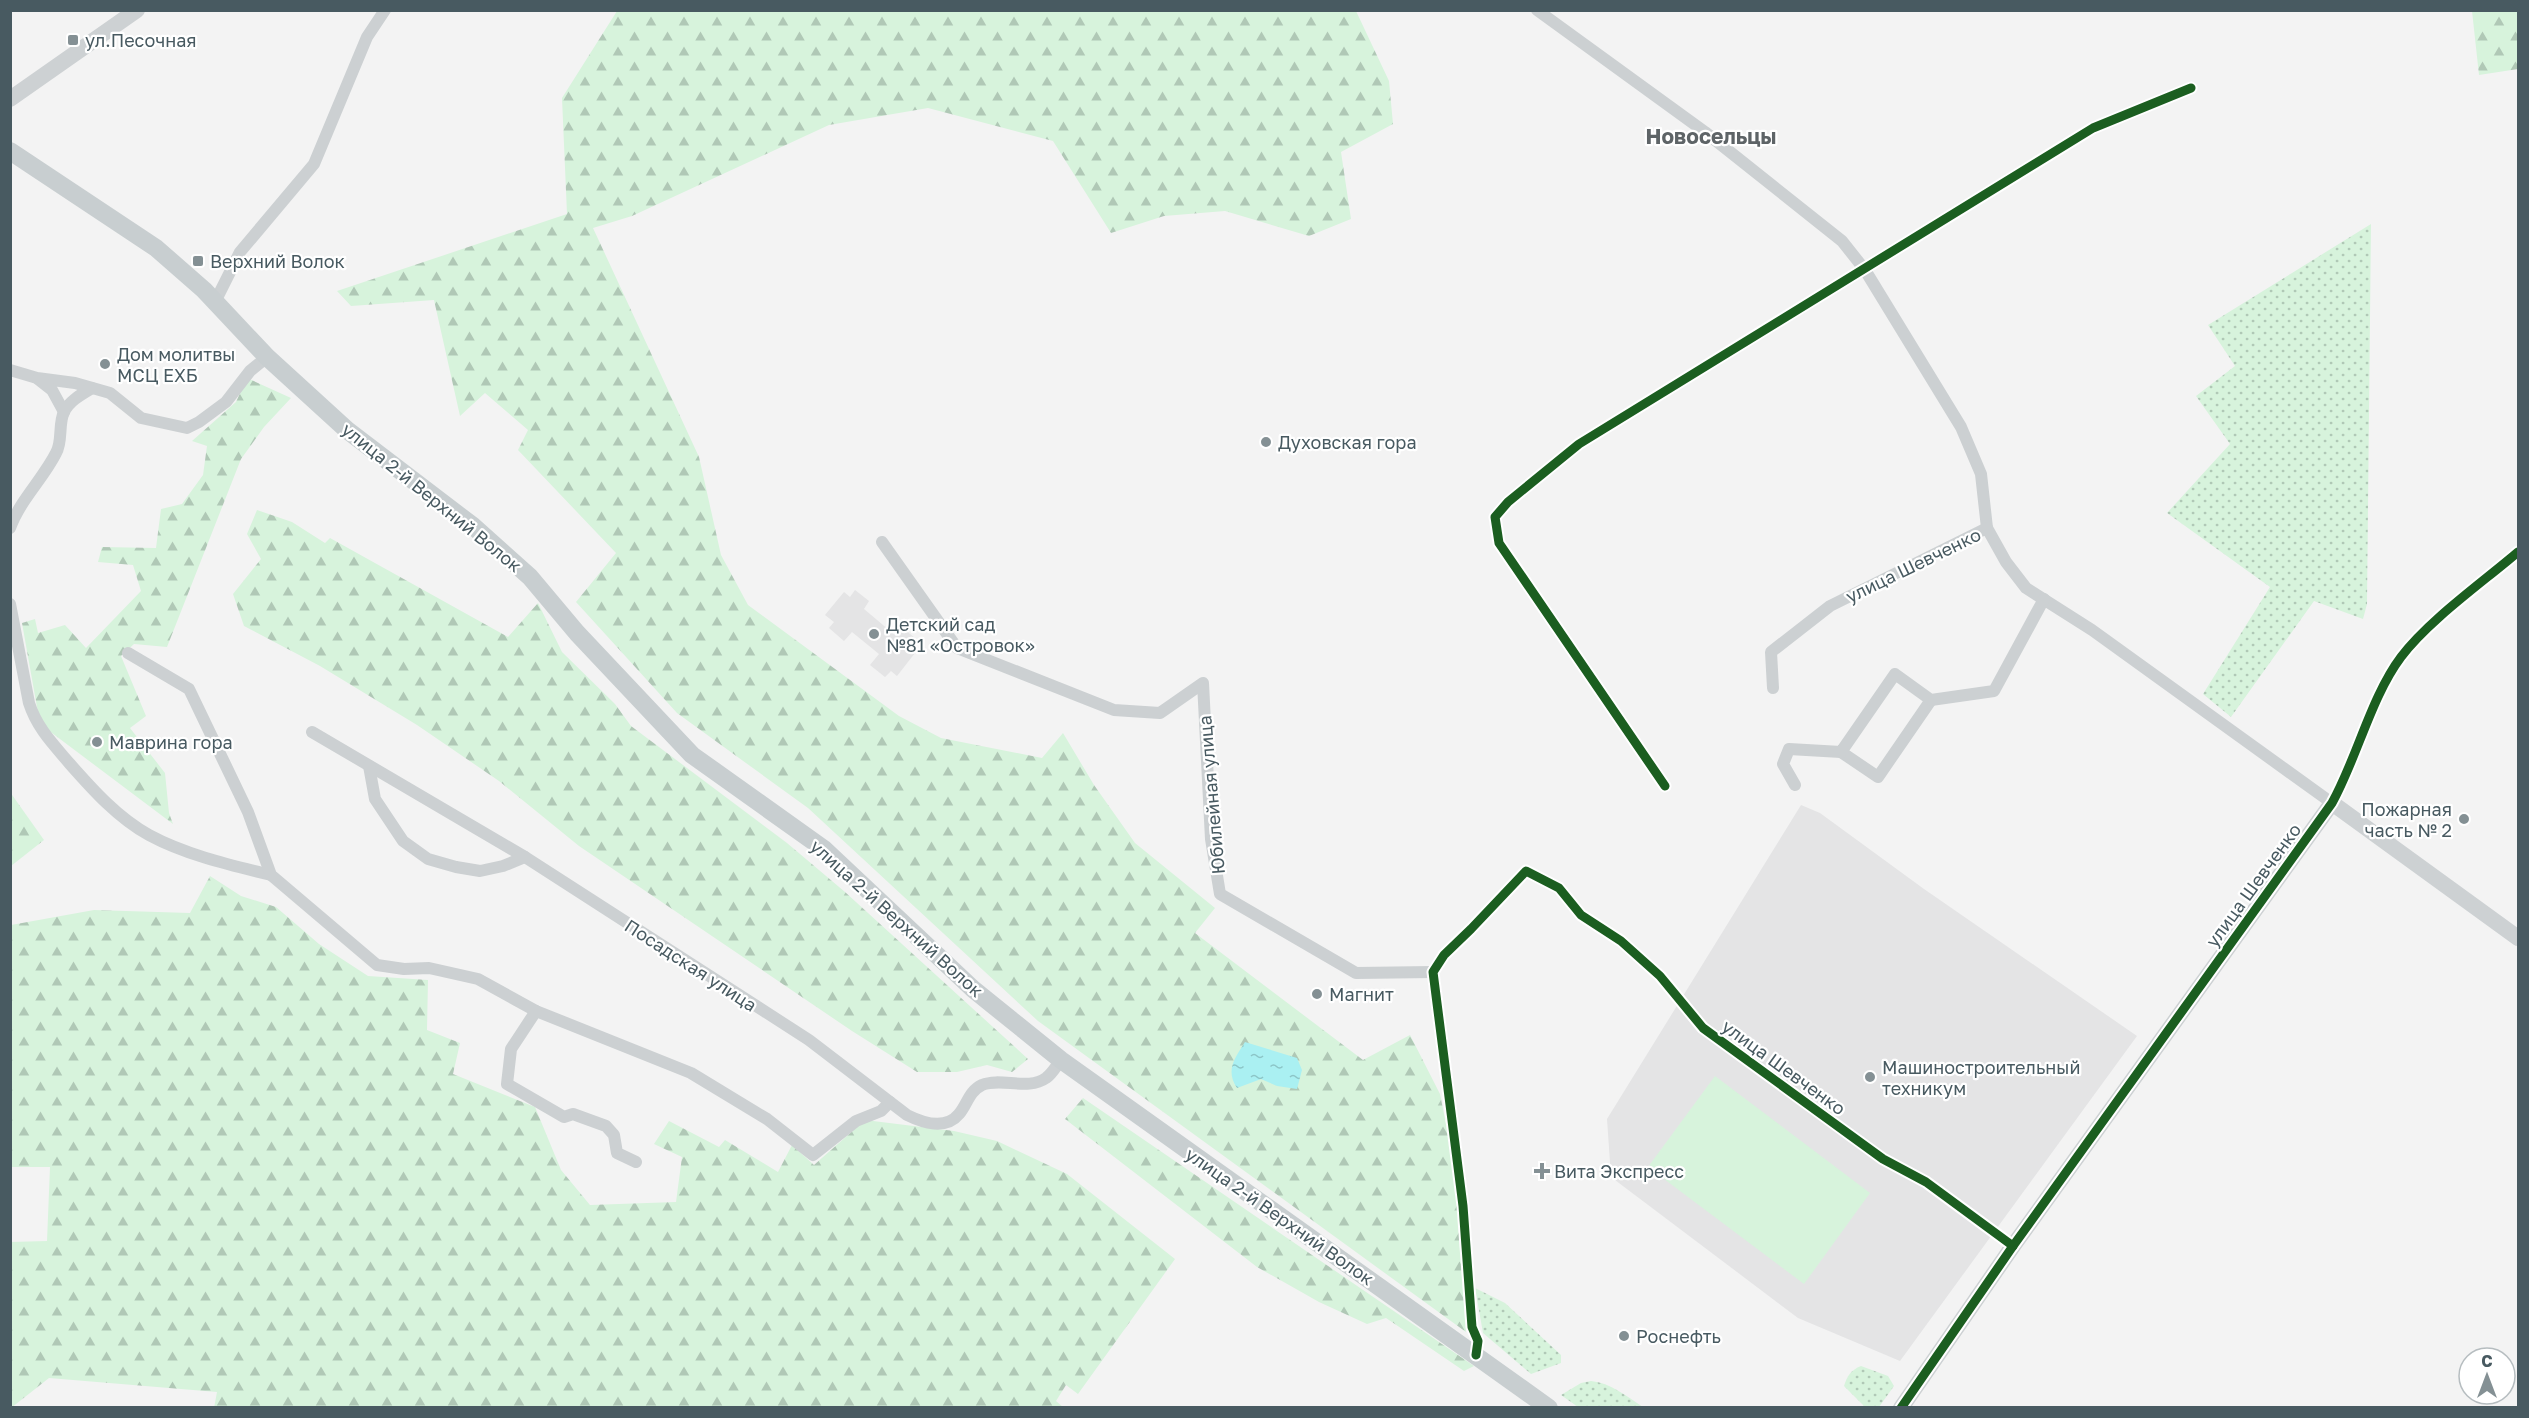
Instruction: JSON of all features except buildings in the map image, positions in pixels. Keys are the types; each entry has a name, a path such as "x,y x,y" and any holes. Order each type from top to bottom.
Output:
{"main road":[{"name":"улица 2-й Верхний Волок","path":"10,152 156,248 215,302 267,357 347,430 473,526 530,577 577,633 692,755 825,849 973,989 1061,1060 1549,1407"}],"street":[{"path":"10,99 137,10"},
{"path":"215,302 240,252 314,164 367,37 385,10"},
{"path":"1537,10 1705,132 1842,241 1865,270 1961,427 1981,474 1987,528"},
{"path":"1665,786 1499,543 1495,517 1508,502 1579,444 2093,128 2191,88"},
{"path":"10,370 110,393 141,418 187,428 200,422 225,402 250,371 267,357"},
{"path":"37,378 52,390 64,412"},
{"path":"10,528 15,515 41,479 58,450 64,412 76,398 92,388"},
{"name":"улица Шевченко","path":"1773,688 1771,652 1830,606 1987,528 2006,562 2026,588 2092,630 2332,803"},
{"name":"Юбилейная улица","path":"882,542 957,648 1114,710 1161,713 1203,683 1211,839 1220,894 1356,973 1433,972"},
{"name":"улица Шевченко","path":"1901,1407 2013,1246 2332,803 2345,780 2385,684 2401,657 2427,630 2518,552"},
{"path":"1840,752 1895,674 1931,700 1994,691 2043,599"},
{"path":"10,604 34,719 42,732 90,787 117,812 147,834 179,849 271,875 377,965 404,969 429,968 478,979 536,1011 691,1073 767,1119 813,1155 856,1121 881,1111 890,1102"},
{"path":"128,653 189,689 248,812 271,875"},
{"path":"1795,785 1783,764 1789,749 1840,752 1878,777 1931,700"},
{"name":"Посадская улица","path":"312,732 525,857 809,1040 890,1102 919,1121 946,1123 959,1114 970,1096 982,1085 1026,1083 1046,1079 1061,1060"},
{"path":"369,766 375,799 403,841 428,858 456,867 480,871 503,866 525,857"},
{"path":"2332,803 2518,938"},
{"name":"улица Шевченко","path":"1433,972 1444,955 1472,930 1526,871 1559,888 1581,915 1621,941 1660,976 1703,1028 1883,1159 1926,1182 2013,1246"},
{"path":"1433,972 1463,1206 1472,1327 1478,1341 1476,1355"},
{"path":"536,1011 511,1049 507,1084 564,1117 573,1114 606,1126 614,1135 617,1153 636,1162"}],"shaded area":[{"name":"Детский сад №81 «Островок»","path":"855,590 869,601 864,609 896,636 903,628 916,639 909,648 915,653 897,676 891,671 885,677 870,665 879,654 852,632 844,641 829,628 834,622 825,615 844,592 850,597"},
{"name":"Машиностроительный техникум","path":"1801,805 1820,813 1924,889 2137,1036 1900,1361 1798,1318 1611,1177 1607,1119"}],"green space":[{"path":"617,11 1356,11 1389,81 1393,124 1341,152 1351,219 1309,236 1225,211 1164,216 1111,233 1053,141 928,108 829,125 632,216 593,228 699,457 721,555 748,605 899,716 941,738 1042,758 1063,733 1094,785 1135,843 1215,908 1195,933 1363,1060 1410,1035 1440,1094 1454,1164 1466,1332 1038,1021 808,808 677,713 576,602 616,553 518,450 528,430 485,393 460,416 434,300 351,306 337,291 567,214 562,98"},
{"path":"2472,11 2518,11 2518,69 2479,75"},
{"path":"2371,224 2367,604 2363,619 2314,601 2231,717 2203,694 2270,587 2167,513 2230,444 2196,396 2235,366 2208,325"},
{"path":"247,378 291,398 264,427 241,459 167,647 134,644 121,656 146,716 130,728 165,773 169,813 173,824 40,724 22,623 35,619 38,633 65,625 86,648 141,591 133,565 98,562 102,547 156,548 161,509 182,504 203,475 207,446 192,441 236,402"},
{"path":"257,510 292,522 325,543 330,538 508,637 538,603 562,652 615,704 631,726 787,843 845,892 1028,1059 1012,1072 987,1065 957,1072 917,1072 852,1031 579,846 499,781 417,725 320,666 244,626 233,594 261,559 247,534"},
{"path":"10,792 44,840 11,866 10,866"},
{"path":"210,876 241,896 276,907 319,944 368,976 428,980 427,1030 460,1043 453,1074 535,1107 561,1170 590,1205 676,1202 682,1157 654,1144 669,1121 719,1147 725,1140 778,1172 792,1145 814,1165 865,1120 954,1131 997,1141 1067,1174 1175,1259 1078,1394 1066,1385 1056,1401 1063,1407 214,1408 217,1392 49,1378 11,1408 10,1242 47,1241 50,1167 11,1167 11,925 94,910 190,913"},
{"path":"1715,1076 1870,1193 1804,1284 1648,1167"},
{"path":"1083,1098 1474,1366 1464,1371 1386,1318 1367,1324 1319,1302 1257,1267 1065,1119"},
{"path":"1475,1288 1505,1303 1561,1355 1561,1363 1531,1374 1483,1333"},
{"path":"1861,1366 1888,1376 1894,1386 1879,1407 1865,1407 1844,1386 1850,1374"},
{"path":"1591,1381 1612,1387 1643,1407 1578,1407 1561,1395 1581,1383"}],"water":[{"path":"1245,1042 1297,1058 1302,1070 1297,1089 1277,1086 1261,1079 1237,1088 1233,1082 1233,1064"}],"cycle path":[{"path":"1665,786 1499,543 1495,517 1508,502 1579,444 2093,128 2191,88"},
{"path":"1901,1408 2013,1246 2332,803 2381,690 2401,657 2441,615 2518,552"},
{"path":"1476,1355 1478,1341 1472,1327 1463,1206 1433,972 1444,955 1526,871 1559,888 1581,915 1621,941 1660,976 1703,1028 1883,1159 1926,1182 2013,1246"}],"place":[{"name":"ул.Песочная","path":"73,40"},
{"name":"Верхний Волок","path":"198,261"},
{"name":"Дом молитвы МСЦ ЕХБ","path":"105,364"},
{"name":"Духовская гора","path":"1266,442"},
{"name":"Детский сад №81 «Островок»","path":"874,634"},
{"name":"Маврина гора","path":"97,742"},
{"name":"Пожарная часть № 2","path":"2464,819"},
{"name":"Магнит","path":"1317,994"},
{"name":"Машиностроительный техникум","path":"1870,1077"},
{"name":"Вита Экспресс","path":"1542,1171"},
{"name":"Роснефть","path":"1624,1336"}],"district":[{"name":"Новосельцы","path":"1711,136"}]}
